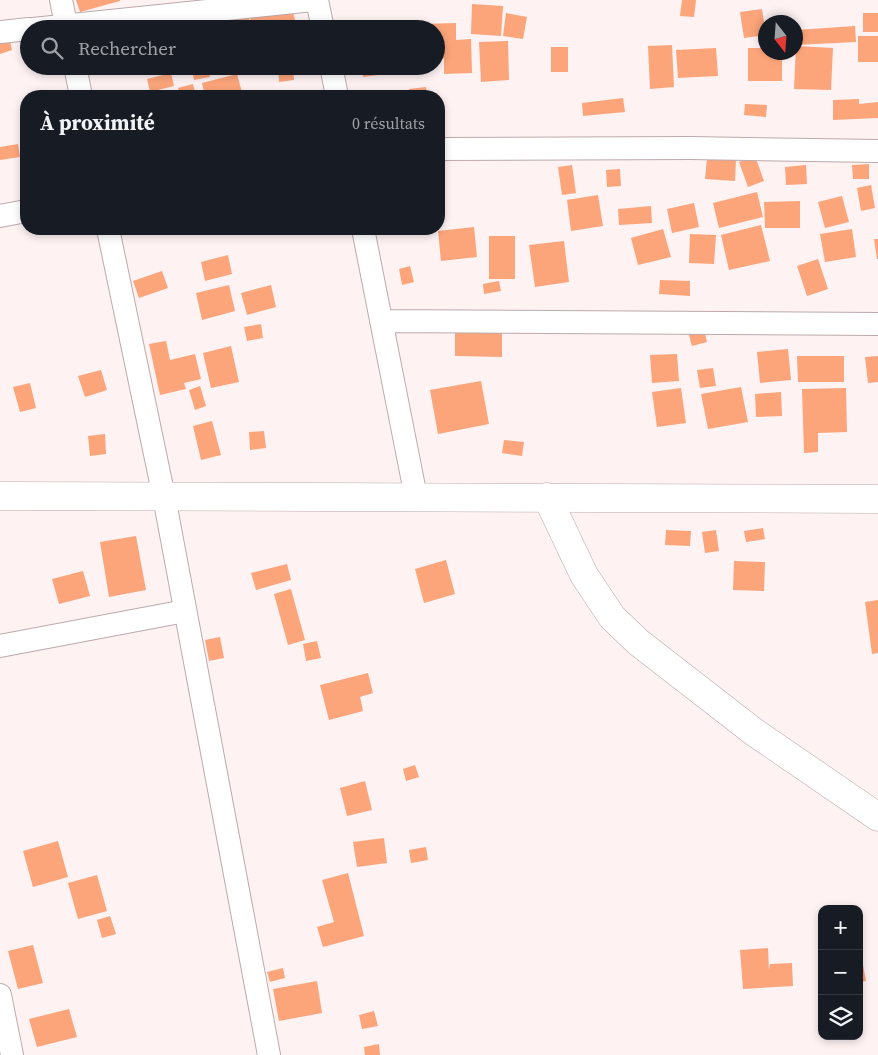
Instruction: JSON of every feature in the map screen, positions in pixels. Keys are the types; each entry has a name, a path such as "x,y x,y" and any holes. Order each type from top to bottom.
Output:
{"main road":[{"path":"0,496 878,499"},
{"path":"546,497 584,575 612,617 638,642 754,732 878,817"}],"street":[{"path":"61,0 65,20"},
{"path":"131,20 313,0"},
{"path":"317,0 321,20"},
{"path":"0,32 20,30"},
{"path":"77,75 80,90"},
{"path":"332,75 335,90"},
{"path":"445,149 690,148 878,150"},
{"path":"0,216 20,212"},
{"path":"109,235 164,497 269,1055"},
{"path":"364,235 416,497"},
{"path":"381,321 878,324"},
{"path":"0,646 185,611"},
{"path":"0,995 12,1055"}],"building":[{"path":"76,0 120,0 120,1 80,12"},
{"path":"290,0 295,20 251,20 248,9"},
{"path":"682,0 696,0 694,17 680,16"},
{"path":"472,4 503,6 501,36 471,34"},
{"path":"247,8 249,20 231,20 229,12"},
{"path":"762,9 763,15 758,15 758,36 744,38 740,12"},
{"path":"506,13 527,17 523,39 503,36"},
{"path":"863,13 878,13 878,32 863,32"},
{"path":"445,23 456,23 456,40 471,39 472,73 445,74"},
{"path":"6,24 12,50 0,54 0,25"},
{"path":"855,26 856,42 803,45 803,30"},
{"path":"858,36 878,36 878,62 858,62"},
{"path":"508,41 509,80 481,82 479,42"},
{"path":"672,45 674,87 650,89 648,46"},
{"path":"803,46 833,48 831,90 794,89 795,60 803,60"},
{"path":"551,47 568,47 568,72 551,72"},
{"path":"716,48 718,76 678,78 676,50"},
{"path":"748,48 758,48 758,60 782,60 782,81 748,81"},
{"path":"171,75 174,86 150,90 147,79"},
{"path":"193,75 210,75 210,77 194,80"},
{"path":"237,75 241,90 204,90 202,83"},
{"path":"279,75 294,75 294,80 279,82"},
{"path":"193,84 194,90 178,90 178,88"},
{"path":"426,87 426,90 409,90"},
{"path":"623,98 625,112 583,116 582,103"},
{"path":"859,99 859,104 878,102 878,118 833,120 833,100"},
{"path":"745,104 767,105 766,117 744,115"},
{"path":"18,144 20,157 0,160 0,147"},
{"path":"755,156 764,181 748,187 739,162"},
{"path":"707,158 736,160 735,181 705,179"},
{"path":"869,164 869,179 853,179 852,165"},
{"path":"572,165 576,193 562,195 558,167"},
{"path":"806,165 807,184 786,185 785,167"},
{"path":"620,169 621,186 607,187 606,170"},
{"path":"871,185 875,208 861,211 857,188"},
{"path":"757,192 763,217 719,228 713,203"},
{"path":"598,195 603,226 571,231 567,200"},
{"path":"842,196 849,222 825,228 818,202"},
{"path":"800,201 800,228 765,228 764,202"},
{"path":"694,203 699,227 672,233 667,209"},
{"path":"651,206 652,223 619,225 618,209"},
{"path":"761,225 770,261 729,270 721,235"},
{"path":"474,227 477,257 441,261 438,235 445,235 445,230"},
{"path":"663,229 671,257 638,265 631,238"},
{"path":"852,229 856,257 825,262 820,234"},
{"path":"690,234 716,235 714,264 689,263"},
{"path":"489,236 515,236 515,279 489,279"},
{"path":"874,239 878,239 878,259 877,259"},
{"path":"564,241 569,282 535,287 529,245"},
{"path":"228,255 232,274 205,281 201,262"},
{"path":"818,259 828,289 807,296 797,266"},
{"path":"410,266 414,282 402,285 399,269"},
{"path":"162,271 168,288 139,298 133,281"},
{"path":"660,280 690,281 690,296 659,294"},
{"path":"499,281 501,291 484,294 483,284"},
{"path":"229,285 235,311 202,320 196,293"},
{"path":"271,285 276,307 247,315 241,293"},
{"path":"261,324 263,338 247,341 244,327"},
{"path":"703,324 707,342 692,346 687,328"},
{"path":"455,329 502,330 502,357 455,356"},
{"path":"166,341 170,360 195,354 201,379 184,383 186,389 160,395 149,344"},
{"path":"231,346 239,382 211,388 203,353"},
{"path":"788,349 791,380 760,383 757,352"},
{"path":"677,354 679,381 652,383 650,355"},
{"path":"797,356 844,356 844,382 798,382"},
{"path":"878,356 878,382 868,383 865,357"},
{"path":"713,368 716,386 700,388 697,370"},
{"path":"101,370 107,390 85,397 78,376"},
{"path":"481,381 489,424 438,434 430,390"},
{"path":"30,383 36,408 20,412 13,387"},
{"path":"200,386 206,406 195,410 189,390"},
{"path":"741,387 748,422 708,429 701,394"},
{"path":"681,388 686,423 657,427 652,392"},
{"path":"846,388 847,432 818,433 818,452 804,453 802,389"},
{"path":"781,392 782,416 756,417 755,394"},
{"path":"212,421 221,455 201,460 193,426"},
{"path":"264,431 266,448 250,450 249,432"},
{"path":"105,434 106,454 90,456 88,436"},
{"path":"504,440 524,442 522,456 502,453"},
{"path":"763,528 765,539 746,542 744,531"},
{"path":"666,530 691,531 690,546 665,545"},
{"path":"716,530 719,551 705,553 702,532"},
{"path":"136,536 146,590 109,597 100,542"},
{"path":"446,560 455,594 424,603 415,569"},
{"path":"734,561 765,562 764,591 733,590"},
{"path":"287,564 291,580 256,590 251,573"},
{"path":"83,571 90,596 59,604 52,579"},
{"path":"291,589 305,640 288,645 274,594"},
{"path":"878,600 878,653 872,654 865,602"},
{"path":"220,637 224,658 209,661 205,640"},
{"path":"317,641 321,658 306,661 303,644"},
{"path":"368,673 373,693 360,697 363,711 329,720 320,685"},
{"path":"415,765 419,777 406,781 403,769"},
{"path":"365,781 372,810 347,816 340,788"},
{"path":"384,838 387,863 357,867 353,842"},
{"path":"58,841 68,877 33,887 23,851"},
{"path":"426,847 428,860 411,863 409,850"},
{"path":"348,873 364,936 323,947 317,927 334,922 322,880"},
{"path":"97,875 107,911 78,919 68,883"},
{"path":"110,916 116,934 102,938 97,920"},
{"path":"33,945 43,983 18,989 8,951"},
{"path":"768,948 769,970 770,964 792,963 793,986 743,989 740,950"},
{"path":"863,965 866,981 863,981"},
{"path":"283,968 285,978 270,982 267,972"},
{"path":"317,981 322,1013 279,1021 273,989"},
{"path":"69,1009 77,1037 37,1047 29,1019"},
{"path":"374,1011 378,1026 362,1029 359,1015"},
{"path":"379,1044 380,1055 365,1055 364,1047"}]}
